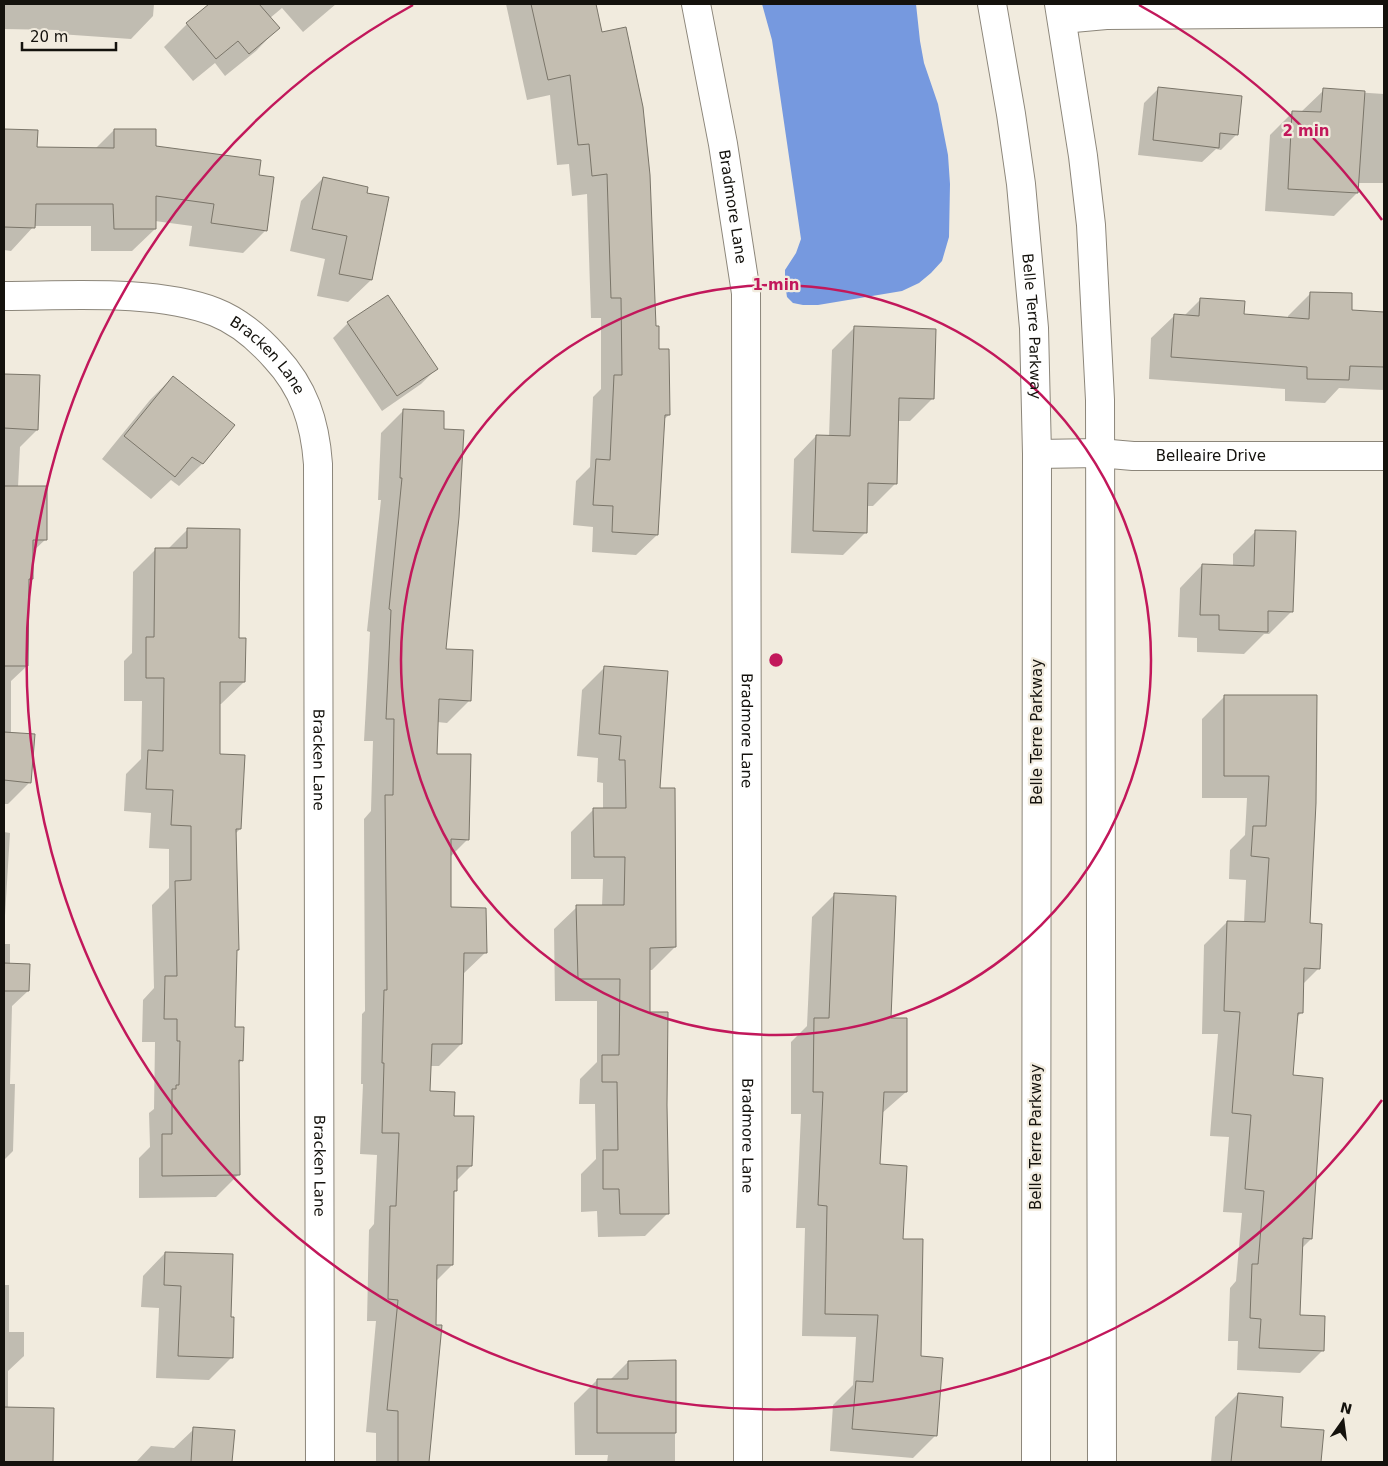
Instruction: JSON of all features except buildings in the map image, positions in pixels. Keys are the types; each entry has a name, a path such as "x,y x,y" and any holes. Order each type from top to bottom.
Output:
{"street":[{"name":"Bradmore Lane","path":"696,4 723,144 746,293 748,1462"},
{"name":"Belle Terre Parkway","path":"992,4 1011,114 1022,193 1034,328 1037,454 1036,1462"},
{"path":"1102,1462 1100,400 1091,225 1083,156 1061,12 1106,16 1384,12"},
{"name":"Bracken Lane","path":"4,296 124,296 192,304 216,313 249,333 264,345 285,368 301,393 311,417 317,442 318,464 320,1462"},
{"name":"Belleaire Drive","path":"1037,454 1384,456"}],"water":[{"path":"762,4 916,4 924,63 938,104 948,155 950,184 949,237 942,261 919,283 902,291 818,305 793,303 787,297 785,270 796,253 801,239 772,40"}]}
